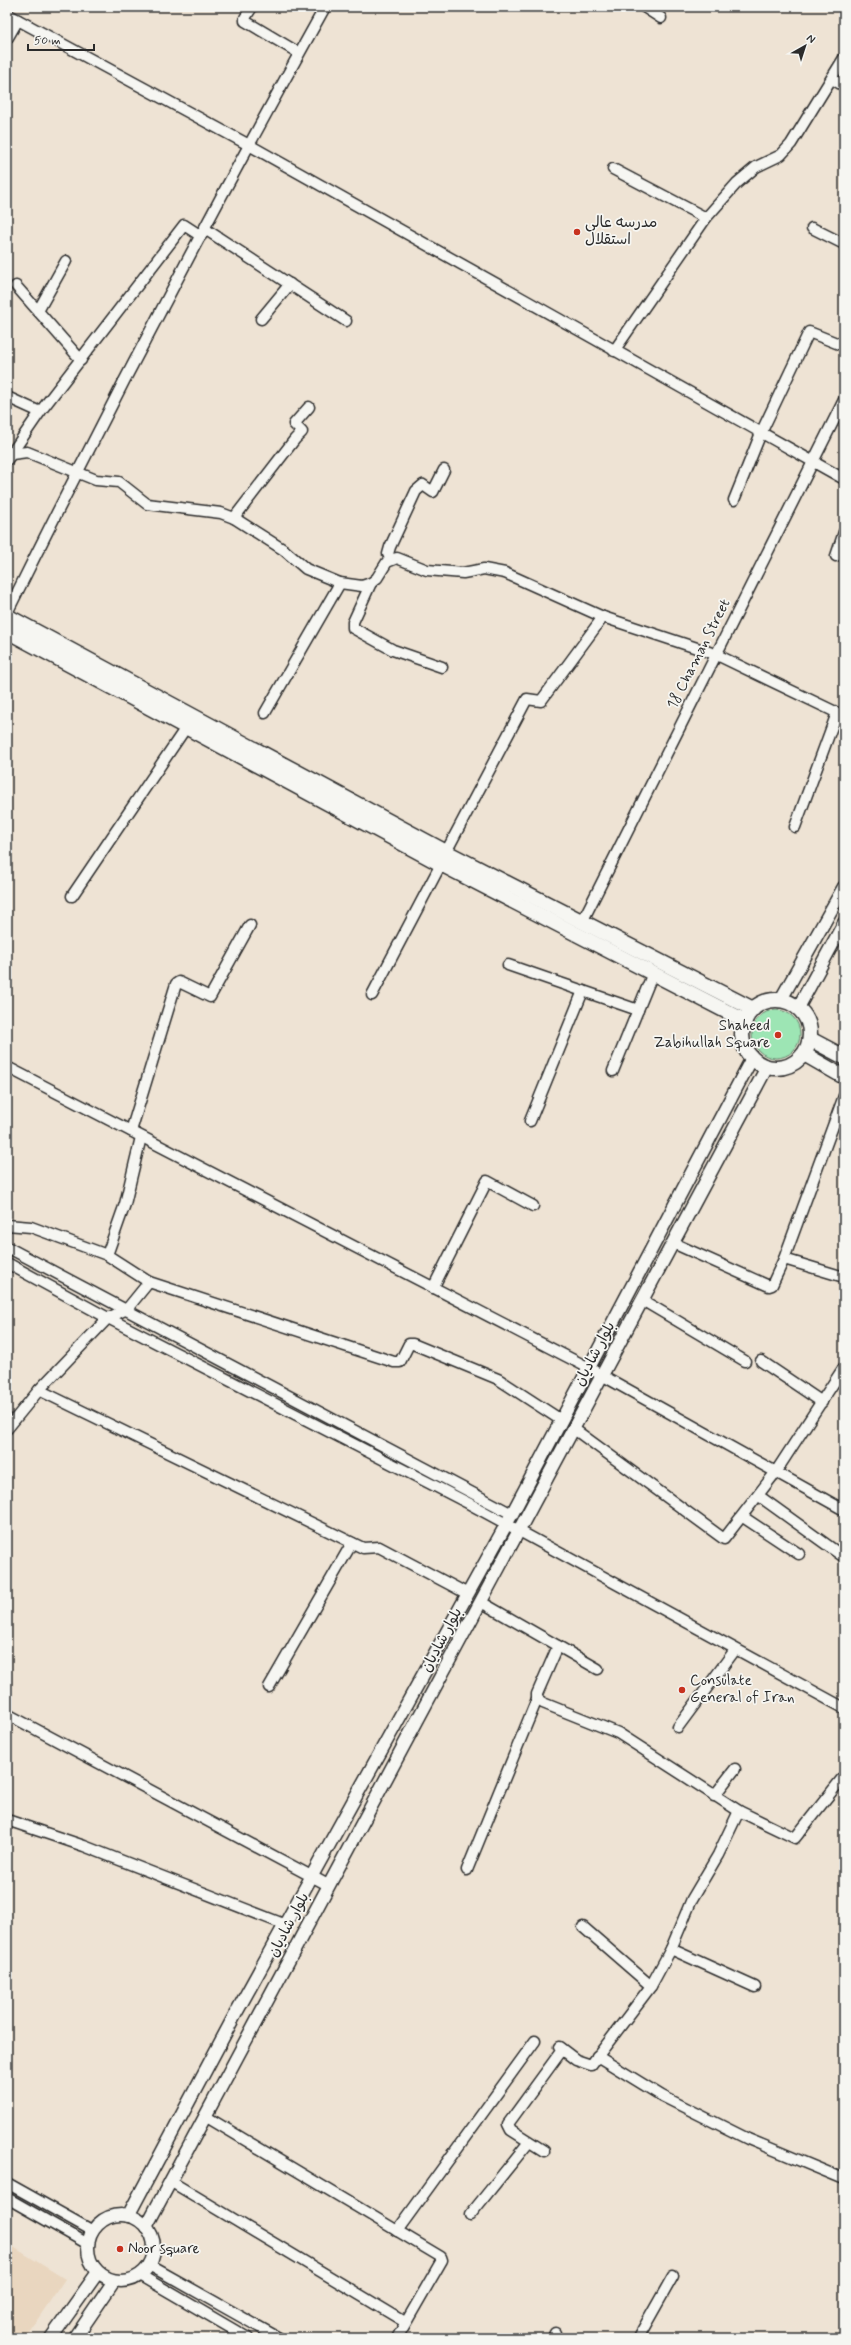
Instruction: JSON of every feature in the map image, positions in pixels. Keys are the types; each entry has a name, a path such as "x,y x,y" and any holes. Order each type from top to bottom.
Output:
{"highway":[{"path":"7,616 653,973 749,1015"},
{"path":"7,631 187,726 444,858 582,922 749,1015"},
{"path":"780,1001 798,1008 805,1017 810,1028 810,1039 804,1054 788,1067 767,1067 752,1058 743,1040 749,1015 766,1002 780,1001"},
{"path":"810,1039 844,1057"},
{"path":"804,1054 844,1077"}],"main road":[{"path":"780,1001 844,887"},
{"path":"798,1008 844,924"},
{"name":"بلوار شادیان","path":"128,2216 236,2013 509,1519 752,1058"},
{"name":"بلوار شادیان","path":"146,2227 767,1067"},
{"path":"128,2216 138,2220 146,2227 152,2239 154,2252 149,2265 140,2275 128,2281 114,2281 98,2272 90,2259 88,2244 93,2230 108,2218 128,2216"},
{"path":"51,2338 98,2272"},
{"path":"75,2338 114,2281"}],"street":[{"path":"252,7 245,18 245,21 299,54"},
{"path":"7,613 77,471 249,145 325,7"},
{"path":"644,7 661,18"},
{"path":"7,14 249,145 844,479"},
{"path":"7,38 18,20"},
{"path":"614,351 706,218 737,183 756,167 781,155 791,144 844,58"},
{"path":"832,79 844,86"},
{"path":"613,169 706,218"},
{"path":"9,457 40,412 184,225 203,232 290,284 346,321"},
{"path":"812,228 844,244"},
{"path":"38,312 66,261"},
{"path":"261,319 290,284"},
{"path":"16,286 81,360"},
{"path":"734,500 761,433 809,332 844,346"},
{"path":"7,397 40,412"},
{"name":"18 Chaman Street","path":"582,922 715,654 844,400"},
{"path":"234,518 302,432 294,424 309,407"},
{"path":"9,457 27,452 96,480 119,482 148,504 220,513 234,518 284,550 306,569 340,583 362,586 371,583 378,578 391,559 397,558 427,570 463,573 484,569 505,573 603,617 715,654 840,715 795,827"},
{"path":"391,559 388,554 390,547 416,491 423,485 433,492 444,470"},
{"path":"836,556 844,532"},
{"path":"265,713 340,583"},
{"path":"371,583 353,622 353,628 393,650 442,667"},
{"path":"372,994 527,699 541,701 603,617"},
{"path":"72,896 187,726"},
{"path":"131,1131 176,984 179,982 210,997 250,925"},
{"path":"508,965 638,1010"},
{"path":"613,1071 653,973"},
{"path":"530,1121 583,991"},
{"path":"7,1067 602,1375 775,1474 844,1510"},
{"path":"673,1243 769,1286 772,1285 784,1259 844,1096"},
{"path":"107,1255 125,1204 141,1137"},
{"path":"433,1288 487,1182 533,1206"},
{"path":"7,1224 31,1227 107,1255 149,1282 394,1362 400,1362 406,1347 409,1344 413,1344 498,1379 561,1420"},
{"path":"7,1247 127,1309 509,1519 519,1532 844,1708"},
{"path":"784,1259 844,1277"},
{"path":"7,1263 108,1318 509,1519"},
{"path":"7,1429 39,1390 108,1318 127,1309 149,1282"},
{"path":"642,1300 745,1361"},
{"path":"761,1361 822,1402"},
{"path":"574,1429 719,1537 724,1539 743,1517 775,1474 844,1367"},
{"path":"39,1390 352,1543 365,1549 379,1547 468,1594"},
{"path":"759,1496 841,1555"},
{"path":"743,1517 799,1554"},
{"path":"269,1687 352,1543"},
{"path":"481,1602 598,1669"},
{"path":"467,1870 537,1699 537,1694 558,1646"},
{"path":"678,1727 735,1650"},
{"path":"537,1699 543,1703 618,1733 739,1811 795,1838 844,1776"},
{"path":"7,1714 328,1885"},
{"path":"714,1796 735,1769"},
{"path":"594,2060 651,1986 671,1949 692,1899 718,1855 739,1811"},
{"path":"7,1820 84,1846 286,1925"},
{"path":"583,1927 651,1986"},
{"path":"671,1949 755,1987"},
{"path":"397,2231 536,2042"},
{"path":"544,2151 511,2130 508,2127 508,2124 561,2049 576,2060 594,2060 748,2139 844,2179"},
{"path":"205,2116 397,2231 442,2260 397,2338"},
{"path":"470,2215 529,2142"},
{"path":"170,2181 405,2322"},
{"path":"7,2183 93,2230"},
{"path":"7,2198 88,2244"},
{"path":"149,2265 279,2338"},
{"path":"140,2275 248,2338"},
{"path":"638,2338 673,2276"}],"shaded area":[{"path":"7,2243 65,2279 25,2338 7,2338"}],"green space":[{"path":"776,1010 785,1012 793,1017 798,1025 800,1034 798,1043 793,1051 785,1056 776,1058 767,1056 759,1051 754,1043 752,1034 754,1025 759,1017 767,1012"}],"place":[{"name":"مدرسه عالی استقلال","path":"577,232"},
{"name":"Shaheed Zabihullah Square","path":"778,1035"},
{"name":"Consulate General of Iran","path":"682,1690"},
{"name":"Noor square","path":"120,2249"}]}
